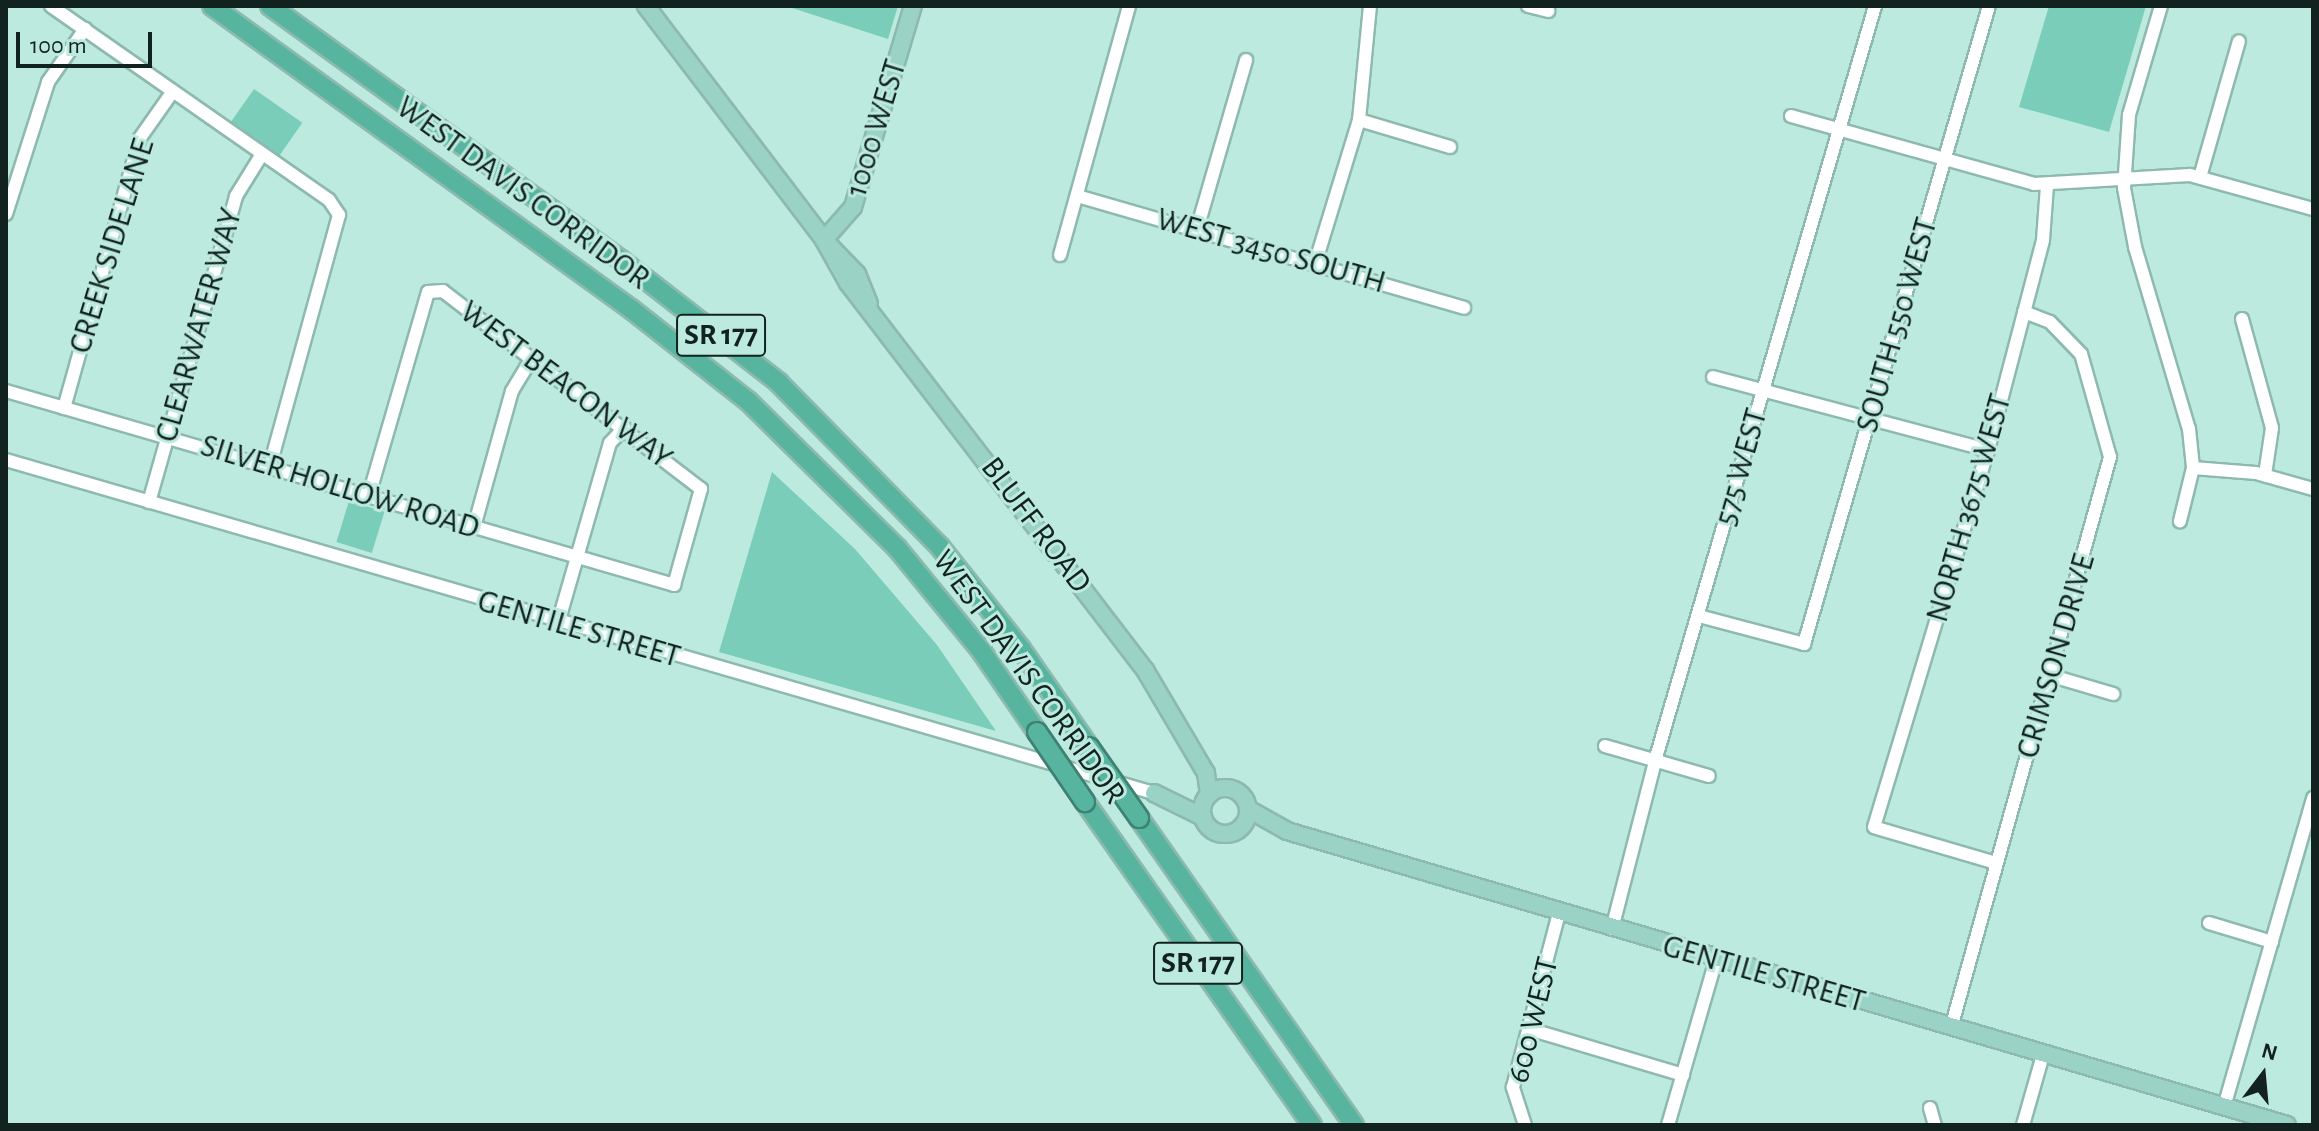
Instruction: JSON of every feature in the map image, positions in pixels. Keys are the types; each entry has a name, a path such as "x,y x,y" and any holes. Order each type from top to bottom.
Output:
{"highway":[{"name":"WEST DAVIS CORRIDOR","path":"212,6 631,309 748,401 897,548 982,652 1312,1125"},
{"name":"WEST DAVIS CORRIDOR","path":"270,6 622,261 779,383 876,477 949,558 1089,747 1354,1125"}],"main road":[{"name":"BLUFF ROAD","path":"646,6 824,240 857,274 869,306 1124,639 1206,773 1208,796"},
{"name":"1000 WEST","path":"824,240 853,207 913,6"},
{"name":"BLUFF ROAD","path":"1193,750 1232,789"},
{"path":"1235,831 1243,824 1248,809 1232,789 1208,796 1203,817 1218,832 1287,831"},
{"name":"GENTILE STREET","path":"1154,793 1208,796"},
{"name":"GENTILE STREET","path":"1154,793 1203,817"},
{"name":"GENTILE STREET","path":"1248,809 1287,831 1716,960 2287,1125"}],"street":[{"path":"51,6 329,200 339,215 340,227 270,465"},
{"path":"1060,255 1129,6"},
{"path":"1315,264 1359,120 1370,6"},
{"path":"1528,6 1548,11"},
{"name":"575 WEST","path":"1612,929 1655,761 1875,6"},
{"name":"SOUTH 550 WEST","path":"1699,616 1804,644 1989,6"},
{"path":"2161,6 2129,115 2124,177 2135,247 2186,413 2193,468 2180,521"},
{"path":"6,214 48,82 85,29"},
{"path":"2200,177 2239,41"},
{"path":"1197,229 1246,60"},
{"name":"CREEK SIDE LANE","path":"64,408 140,138 173,91"},
{"path":"1791,116 1945,161 2047,186 2124,177 2200,177 2313,209"},
{"path":"1359,120 1450,147"},
{"name":"CLEARWATER WAY","path":"149,502 236,196 262,154"},
{"name":"NORTH 3675 WEST","path":"1996,863 1874,827 1988,450 2043,240 2047,186"},
{"name":"WEST 3450 SOUTH","path":"1077,196 1464,308"},
{"name":"WEST BEACON WAY","path":"369,495 428,292 443,291 701,489 674,585"},
{"name":"CRIMSON DRIVE","path":"1951,1028 2052,676 2110,457 2081,354 2050,322 2024,312"},
{"path":"2242,319 2272,428 2265,475"},
{"path":"474,527 512,391 532,358"},
{"path":"1713,377 1869,423 1925,432 1988,450"},
{"name":"SILVER HOLLOW ROAD","path":"6,391 270,465 674,585"},
{"path":"558,623 610,443 624,428"},
{"name":"GENTILE STREET","path":"6,460 558,623 1154,793"},
{"path":"2193,468 2265,475 2313,489"},
{"path":"2052,676 2113,694"},
{"path":"1605,746 1709,776"},
{"path":"2224,1107 2313,798"},
{"name":"600 WEST","path":"1525,1125 1513,1087 1559,913"},
{"path":"2209,923 2272,942"},
{"path":"1668,1125 1716,960"},
{"path":"1529,1029 1683,1075"},
{"path":"2023,1125 2043,1055"},
{"path":"1930,1108 1935,1125"}],"green space":[{"path":"786,6 898,6 888,39"},
{"path":"2049,6 2146,6 2109,132 2019,107"},
{"path":"254,89 302,123 277,160 228,126"},
{"path":"772,472 855,549 937,645 996,731 719,652"},
{"path":"349,501 384,512 372,553 336,542"}]}
